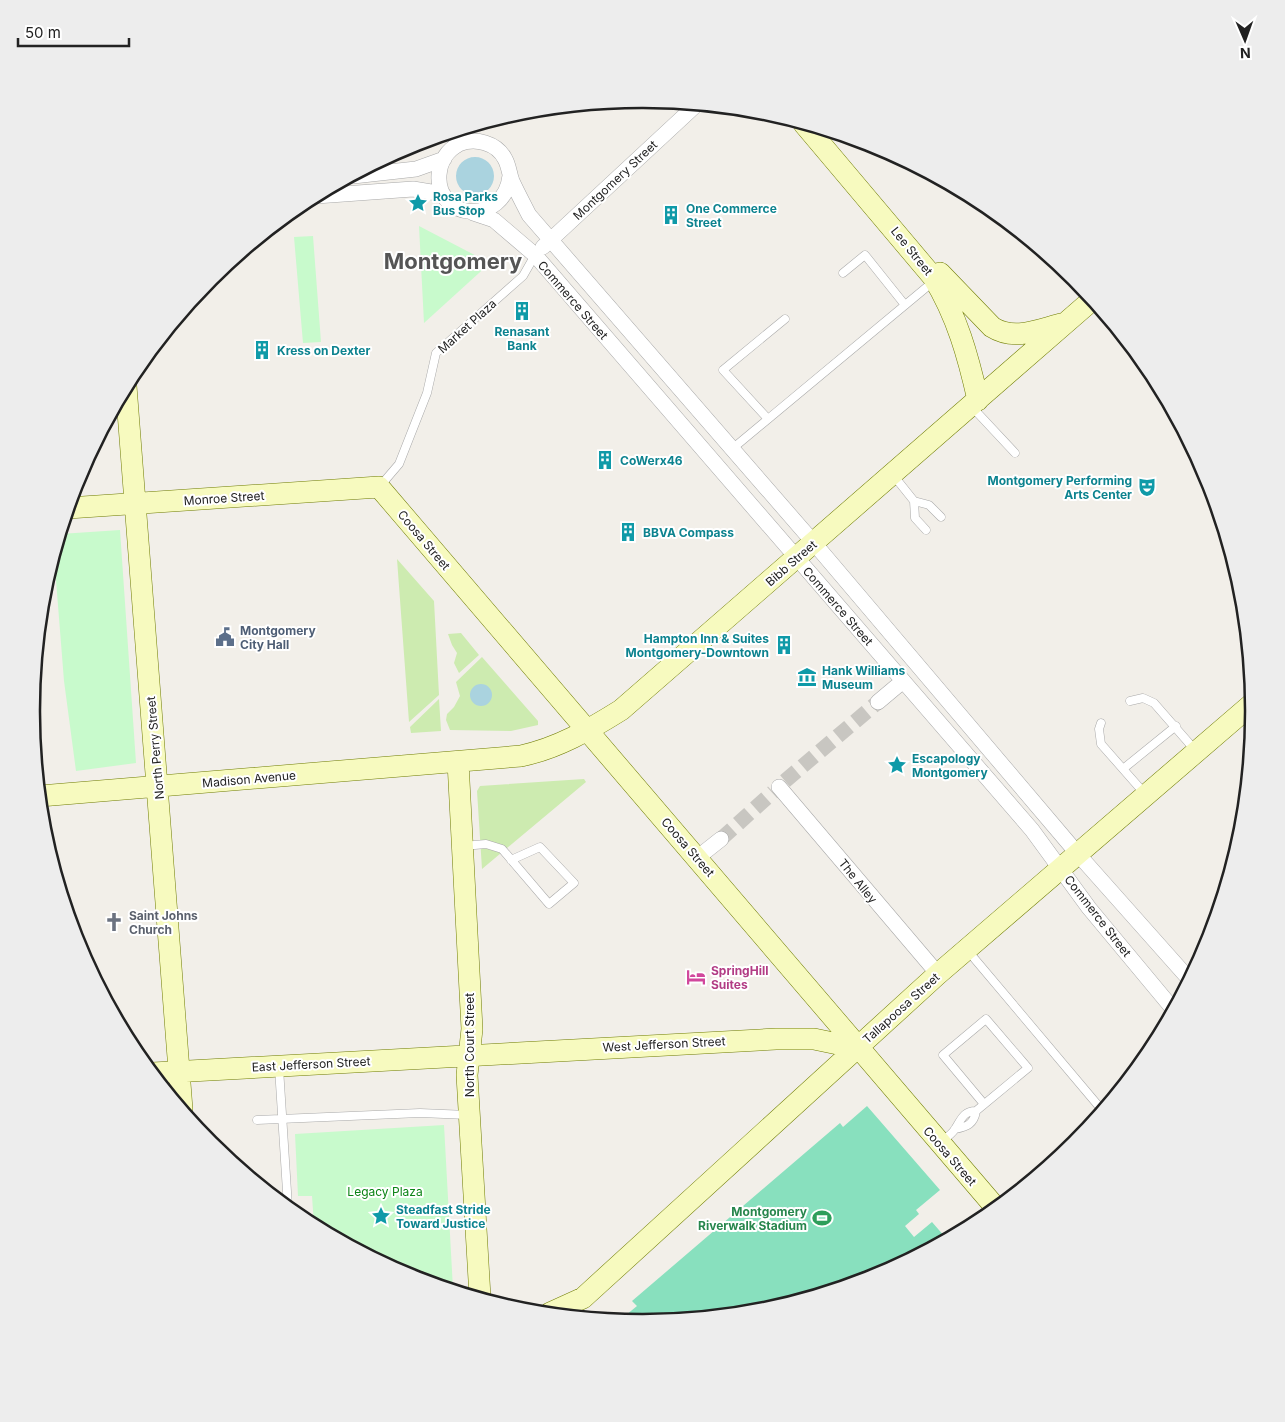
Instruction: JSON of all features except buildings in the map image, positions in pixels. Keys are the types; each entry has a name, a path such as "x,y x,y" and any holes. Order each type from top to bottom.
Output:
{"main road":[{"name":"Lee Street","path":"812,133 913,250 939,277 959,326 974,403"},
{"path":"939,277 986,321 1001,332 1022,334 1066,323"},
{"name":"Bibb Street","path":"458,762 521,756 548,750 587,732 621,710 1087,305"},
{"name":"North Perry Street","path":"127,400 181,1098"},
{"name":"Monroe Street","path":"76,508 379,487"},
{"name":"Coosa Street","path":"379,487 587,732 698,858 857,1048 991,1202"},
{"name":"Tallapoosa Street","path":"562,1308 583,1298 938,974 1245,710"},
{"name":"Madison Avenue","path":"46,796 458,762"},
{"name":"North Court Street","path":"458,762 472,1029 467,1075 480,1291"},
{"name":"West Jefferson Street","path":"469,1054 776,1038 814,1039 857,1048"},
{"name":"East Jefferson Street","path":"161,1072 469,1054"}],"street":[{"name":"Montgomery Street","path":"534,255 690,111"},
{"path":"370,174 416,169 444,158 460,144 465,136 490,144 505,157 510,176 505,195 499,203 490,208 471,212 453,205 444,194 439,180 444,158"},
{"name":"Commerce Street","path":"510,176 529,215 814,543 1077,853 1184,974"},
{"path":"332,195 413,189 444,194"},
{"name":"Commerce Street","path":"471,212 494,220 534,255 1032,830 1089,908 1169,1004"},
{"path":"878,702 904,680"},
{"name":"The Alley","path":"779,787 938,974"},
{"path":"698,858 721,839"}],"lane":[{"name":"Market Plaza","path":"379,487 398,464 427,393 436,353 523,276 534,255"},
{"path":"843,273 865,255 905,305"},
{"path":"732,449 939,277"},
{"path":"768,419 723,370 785,319"},
{"path":"974,403 1015,453"},
{"path":"893,474 914,501 914,518 926,530"},
{"path":"914,501 929,504 941,517"},
{"path":"1130,701 1143,698 1154,703 1196,751"},
{"path":"1101,723 1099,729 1101,744 1146,795"},
{"path":"1123,770 1176,726"},
{"path":"462,846 486,844 502,849 511,860 549,904 574,883 540,847 511,860"},
{"path":"967,949 1098,1105"},
{"path":"940,1144 955,1129 958,1120 962,1116 970,1111 976,1111 1028,1068 986,1019 943,1055 984,1104"},
{"path":"278,1066 284,1119 288,1197"},
{"path":"257,1120 420,1113 470,1115"}],"green space":[{"path":"419,226 490,263 424,323"},
{"path":"313,236 321,342 303,343 294,237"},
{"path":"120,530 136,763 76,771 64,681 56,577 67,534"},
{"path":"397,559 434,601 439,695 409,722"},
{"path":"461,633 479,655 459,673 454,663 457,653 448,634"},
{"path":"482,657 538,721 538,725 511,731 450,730 446,720 447,714 454,707 460,696 456,682"},
{"path":"439,699 441,731 411,733 410,727"},
{"path":"584,779 586,782 482,869 477,791 480,786"},
{"name":"Montgomery Riverwalk Stadium","path":"867,1106 940,1190 916,1210 919,1214 905,1226 914,1237 932,1222 942,1234 873,1268 836,1282 798,1293 760,1302 721,1308 682,1312 628,1313 637,1306 632,1301 840,1123 843,1127"},
{"name":"Legacy Plaza","path":"444,1125 453,1283 412,1268 376,1251 341,1233 313,1215 312,1196 298,1196 295,1134"}],"water":[{"path":"475,157 488,163 494,176 488,189 475,195 462,189 456,176 462,163"},
{"path":"481,684 489,687 492,695 489,703 481,706 473,703 470,695 473,687"}],"tunnel":[{"path":"785,781 878,702"},
{"path":"721,839 773,792"}],"place":[{"name":"Rosa Parks Bus Stop","path":"418,203"},
{"name":"One Commerce Street","path":"671,215"},
{"name":"Renasant Bank","path":"522,311"},
{"name":"Kress on Dexter","path":"262,350"},
{"name":"CoWerx46","path":"605,460"},
{"name":"Montgomery Performing Arts Center","path":"1147,487"},
{"name":"BBVA Compass","path":"628,532"},
{"name":"Montgomery City Hall","path":"225,637"},
{"name":"Hampton Inn & Suites Montgomery-Downtown","path":"784,645"},
{"name":"Hank Williams Museum","path":"807,677"},
{"name":"Escapology Montgomery","path":"897,765"},
{"name":"Saint Johns Church","path":"114,922"},
{"name":"SpringHill Suites","path":"696,977"},
{"name":"Steadfast Stride Toward Justice","path":"381,1216"},
{"name":"Montgomery Riverwalk Stadium","path":"822,1218"}],"district":[{"name":"Montgomery","path":"453,261"}]}
